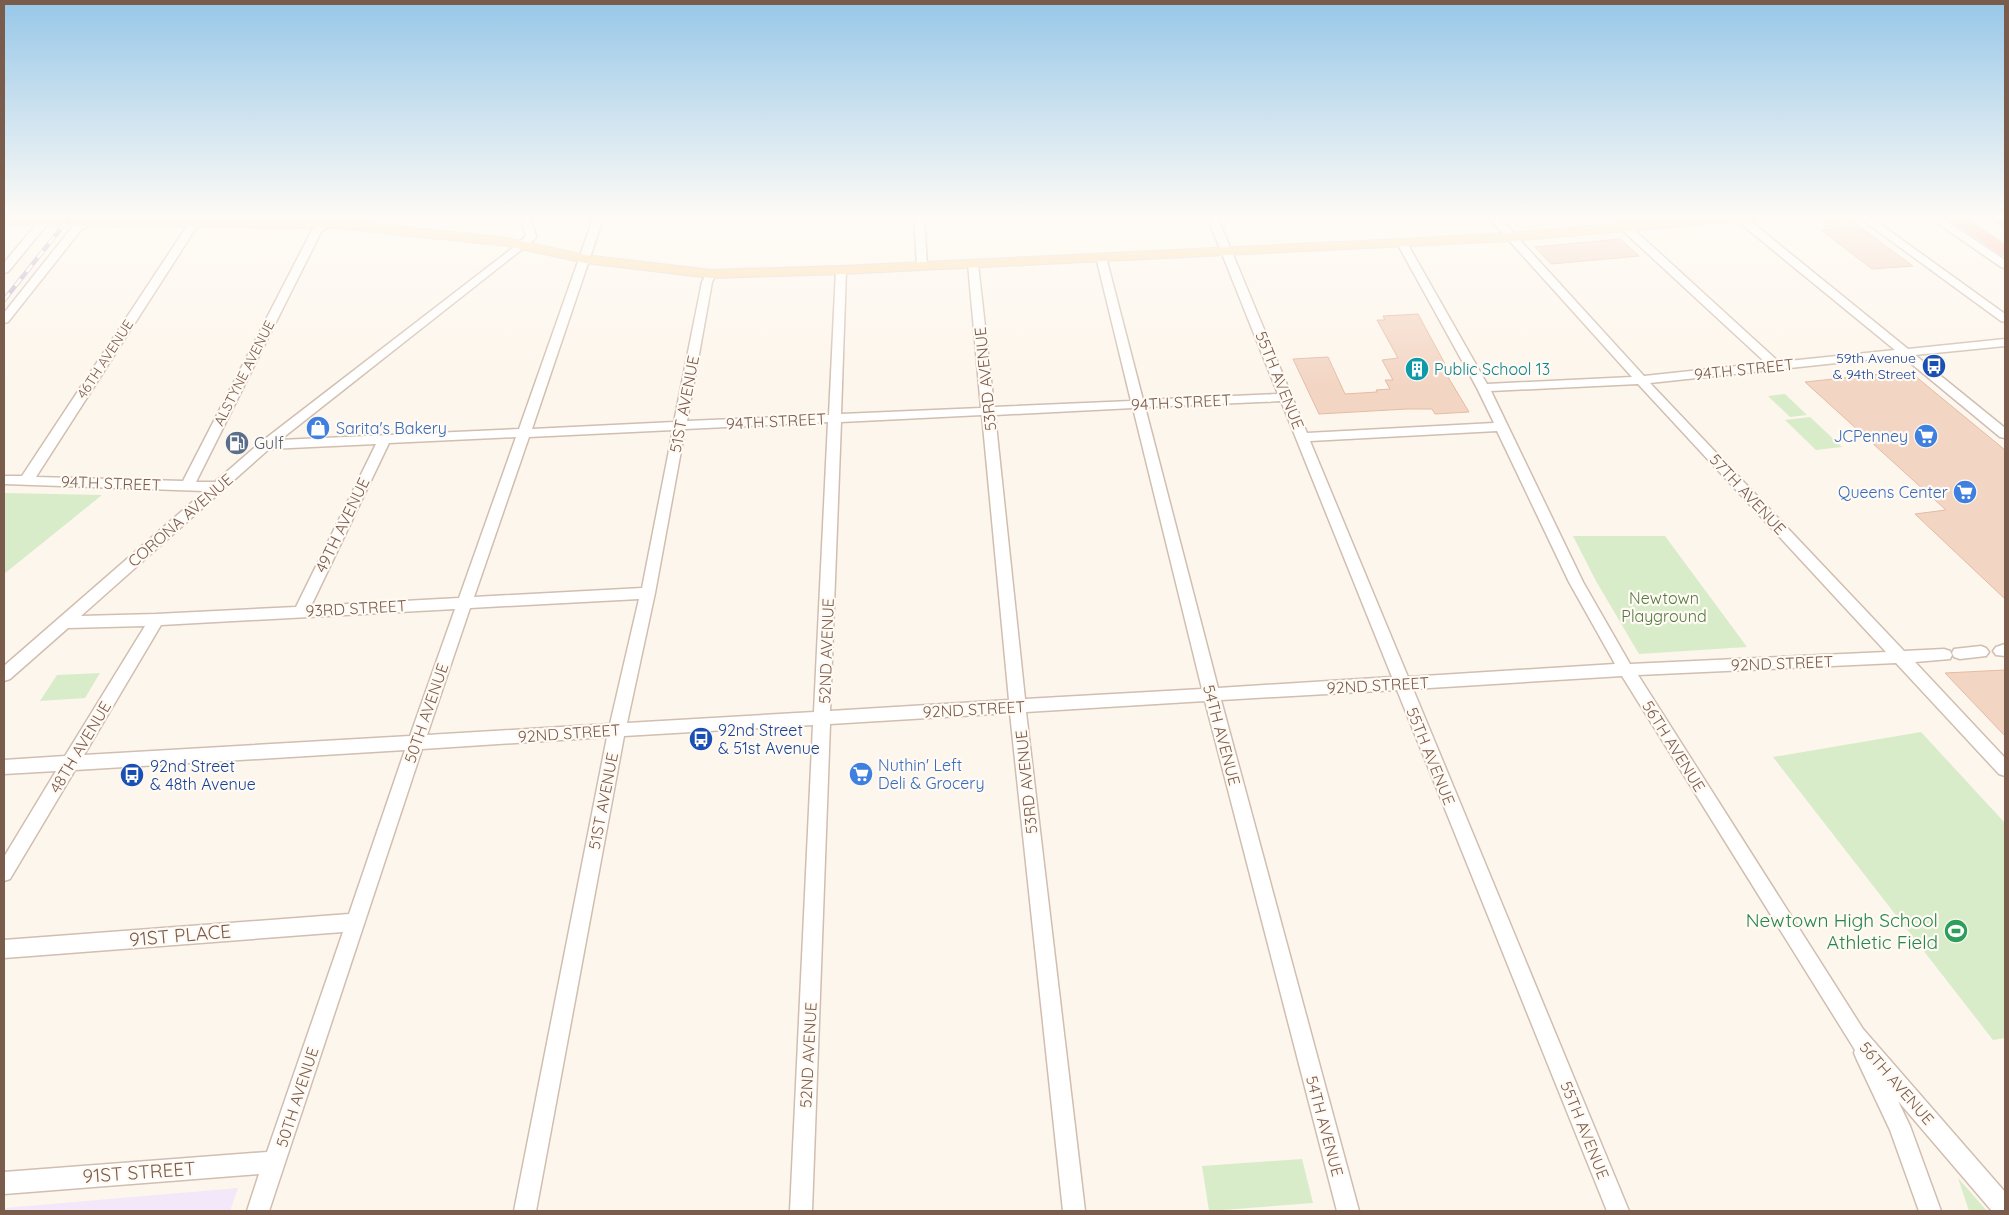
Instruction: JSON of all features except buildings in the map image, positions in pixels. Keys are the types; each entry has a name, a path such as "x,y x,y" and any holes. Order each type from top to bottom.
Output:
{"main road":[{"path":"700,273 753,273"}],"street":[{"path":"4,320 42,273"},
{"name":"46TH AVENUE","path":"26,481 162,273"},
{"name":"ALSTYNE AVENUE","path":"187,486 294,273"},
{"name":"CORONA AVENUE","path":"4,674 266,444 486,273"},
{"name":"50TH AVENUE","path":"258,1211 416,743 579,273"},
{"name":"52ND AVENUE","path":"801,1211 841,273"},
{"name":"53RD AVENUE","path":"974,273 1017,707 1074,1211"},
{"name":"54TH AVENUE","path":"1105,273 1212,694 1348,1211"},
{"name":"55TH AVENUE","path":"1236,273 1618,1211"},
{"name":"56TH AVENUE","path":"1418,273 1502,427 1576,582 1626,670 1856,1036 2005,1210"},
{"name":"57TH AVENUE","path":"1543,273 2005,770"},
{"path":"1675,273 1776,366"},
{"path":"1811,273 2005,434"},
{"path":"1941,273 2005,319"},
{"name":"51ST AVENUE","path":"525,1211 617,730 648,592 707,282 711,274"},
{"name":"94TH STREET","path":"1482,388 1641,380 2005,342"},
{"name":"94TH STREET","path":"266,444 1287,397"},
{"path":"1303,437 1502,427"},
{"name":"49TH AVENUE","path":"301,611 384,440"},
{"name":"94TH STREET","path":"4,480 218,487"},
{"name":"93RD STREET","path":"63,622 156,620 648,592"},
{"name":"48TH AVENUE","path":"4,874 156,620"},
{"path":"1960,653 1981,652"},
{"name":"92ND STREET","path":"4,767 1626,670 1944,655"},
{"name":"91ST PLACE","path":"4,949 355,922"},
{"path":"1856,1036 1899,1126 1930,1211"},
{"name":"91ST STREET","path":"4,1183 275,1162"}],"shaded area":[{"path":"238,1188 230,1211 4,1211 4,1208"}],"green space":[{"path":"1785,394 1807,415 1790,417 1768,396"},
{"path":"1810,417 1842,447 1816,450 1785,420"},
{"path":"4,493 102,495 4,574"},
{"name":"Newtown Playground","path":"1573,536 1665,536 1747,647 1639,654 1596,581"},
{"path":"100,673 85,698 40,701 57,675"},
{"name":"Newtown High School Athletic Field","path":"1921,732 2005,823 2005,1038 1993,1040 1773,757"},
{"path":"1302,1159 1313,1203 1209,1211 1202,1166"},
{"path":"1958,1178 1987,1211 1969,1211"}],"railway":[{"path":"4,300 26,273"}],"place":[{"name":"59th Avenue & 94th Street","path":"1934,366"},
{"name":"Public School 13","path":"1417,369"},
{"name":"Sarita's Bakery","path":"318,428"},
{"name":"JCPenney","path":"1926,436"},
{"name":"Gulf","path":"237,443"},
{"name":"Queens Center","path":"1965,492"},
{"name":"92nd Street & 51st Avenue","path":"701,739"},
{"name":"Nuthin' Left Deli & Grocery","path":"861,774"},
{"name":"92nd Street & 48th Avenue","path":"132,775"},
{"name":"Newtown High School Athletic Field","path":"1956,931"}]}
